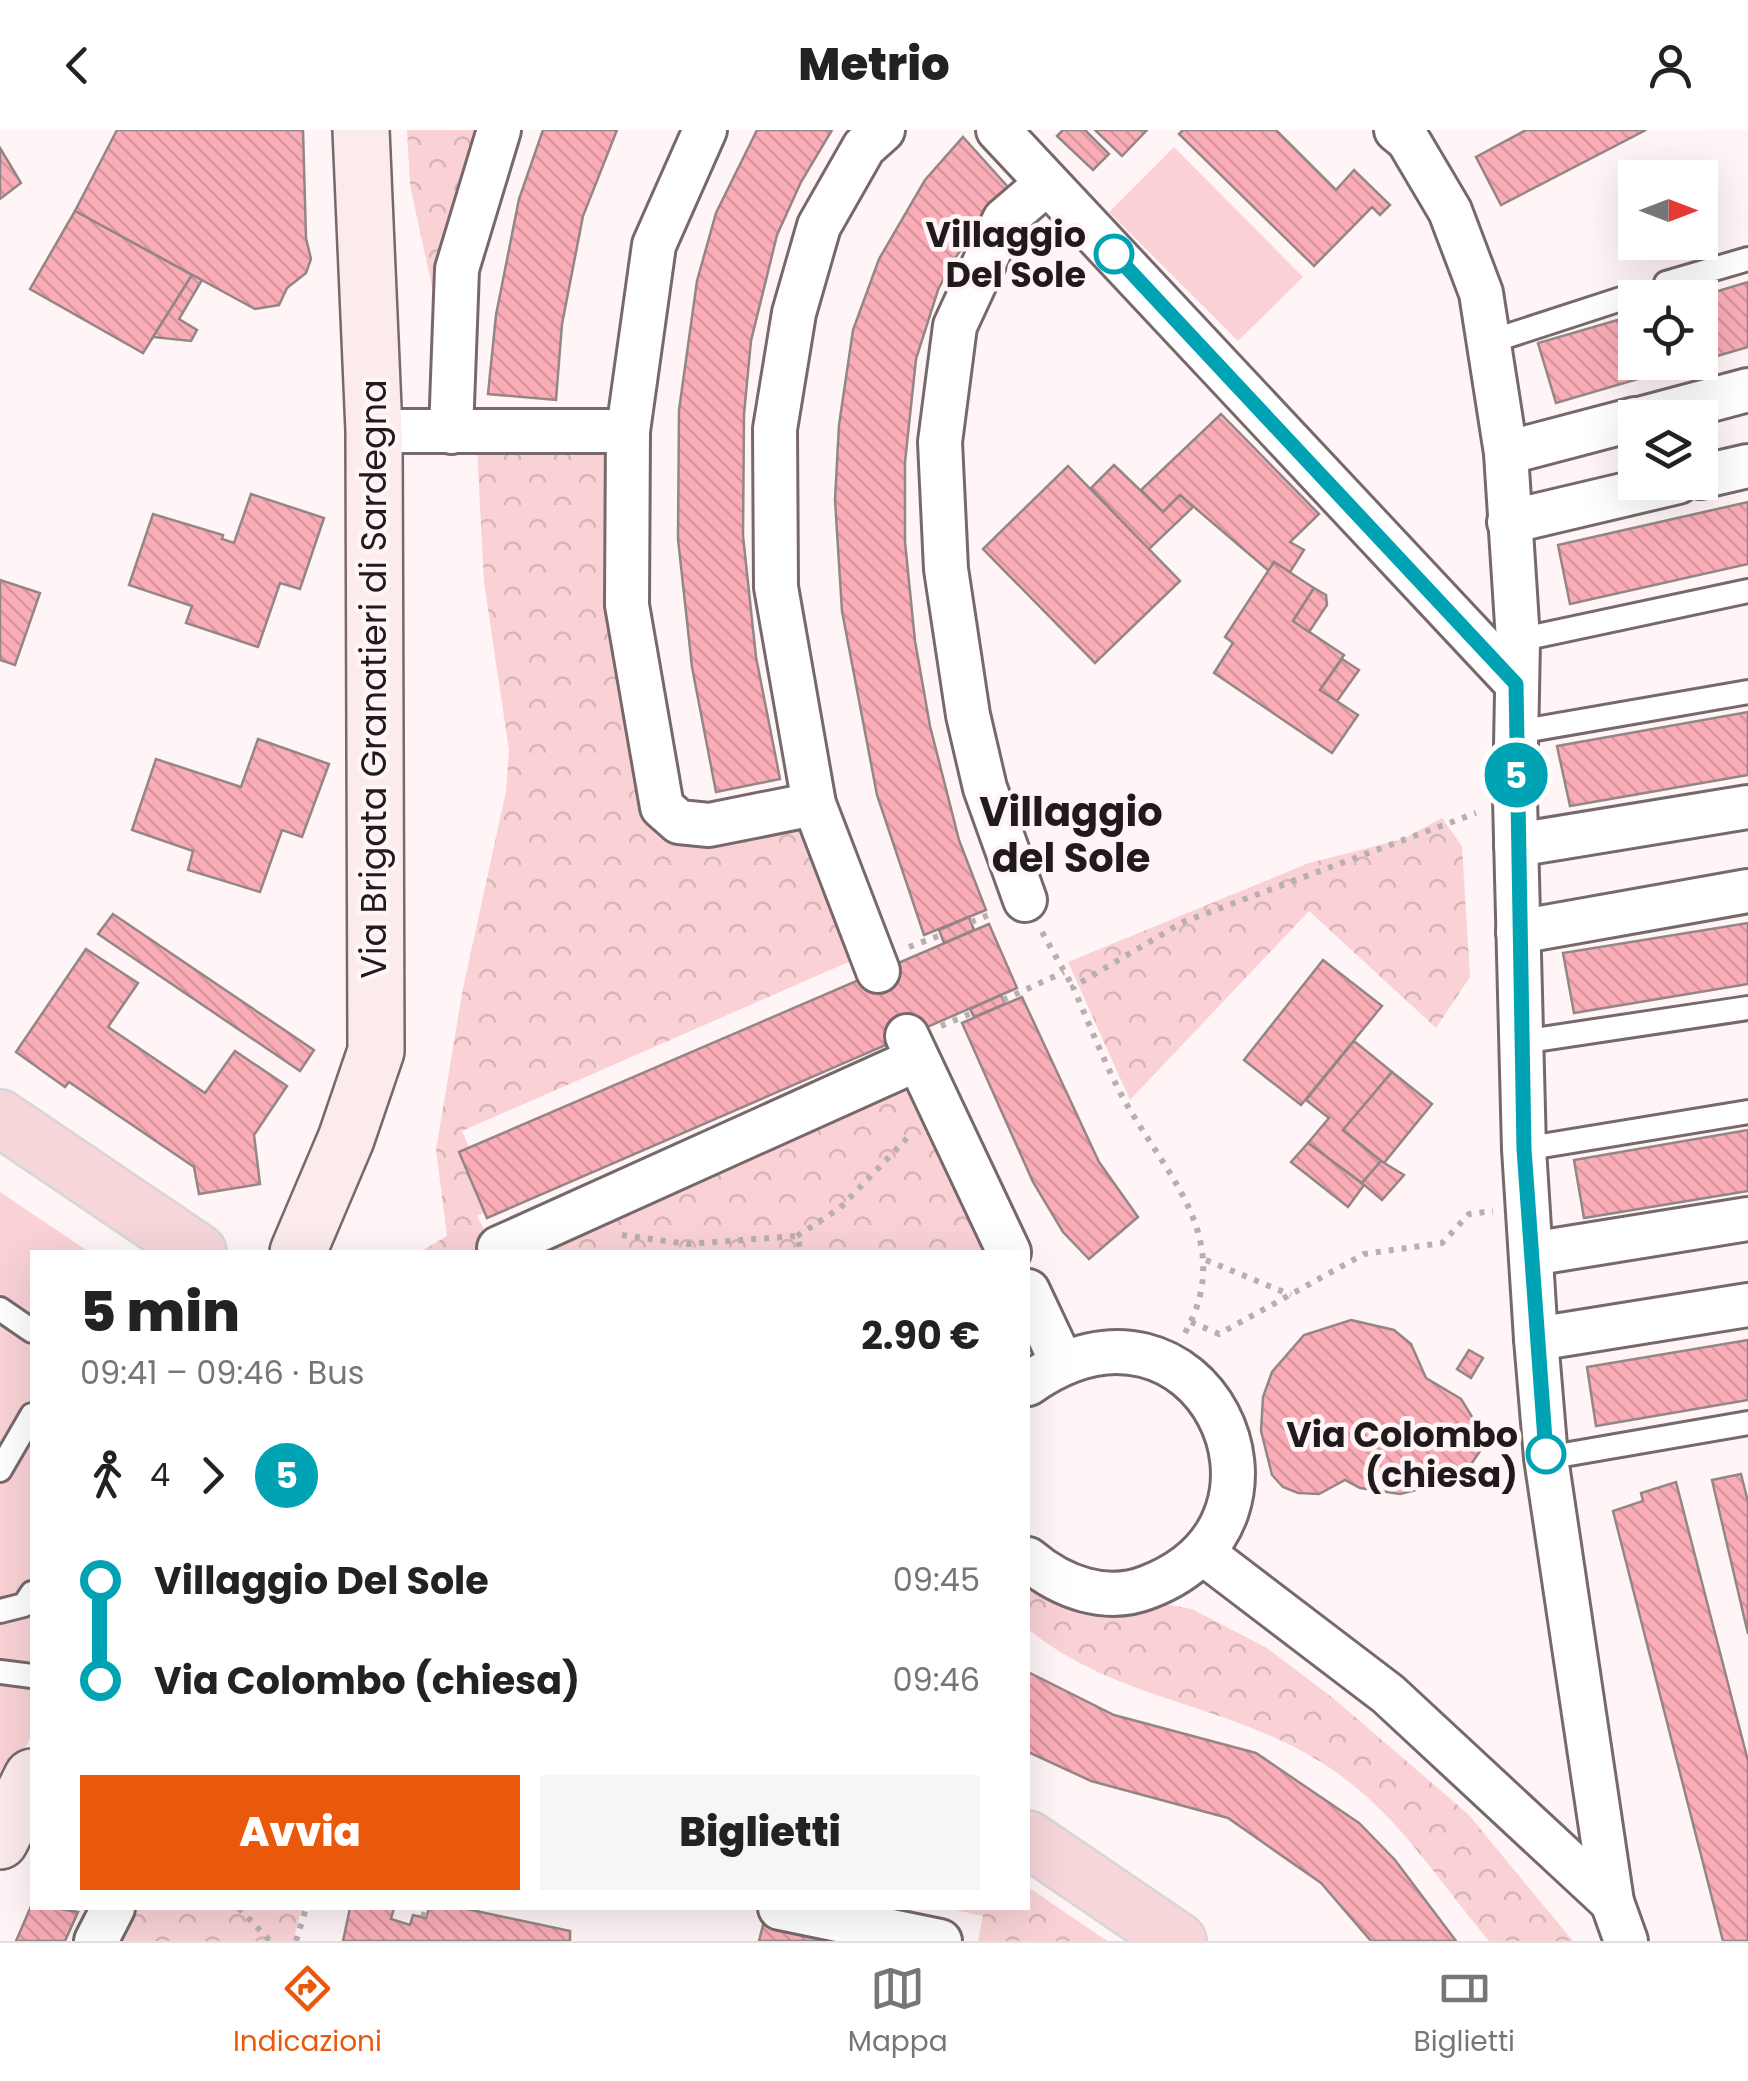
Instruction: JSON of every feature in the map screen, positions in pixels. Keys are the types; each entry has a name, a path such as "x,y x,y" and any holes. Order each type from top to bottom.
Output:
{"main road":[{"path":"0,1118 195,1250"},
{"path":"0,1165 138,1250"},
{"path":"1030,1840 1178,1941"}],"street":[{"name":"Via Brigata Granatieri di Sardegna","path":"307,1241 376,1051 374,431 361,130"},
{"path":"451,432 457,269 499,130"},
{"path":"705,130 654,245 628,431 627,605 662,807 679,822 710,824 814,804"},
{"path":"878,971 814,804 776,587 775,429 794,313 819,226 864,148 883,130"},
{"path":"998,130 1516,684"},
{"path":"1396,130 1408,140 1450,211 1481,293 1506,452 1518,640 1518,932 1524,1149 1536,1339 1546,1458 1619,1921"},
{"path":"1024,900 985,788 968,715 946,569 940,442 955,326 1004,220 1047,182"},
{"path":"1710,400 1748,390"},
{"path":"1506,452 1618,424"},
{"path":"374,431 628,431"},
{"path":"1718,474 1748,466"},
{"path":"1509,522 1618,496"},
{"path":"1516,846 1748,807"},
{"path":"1518,932 1748,892"},
{"path":"501,1250 912,1048 1008,1250"},
{"path":"1530,1254 1748,1219"},
{"path":"1030,1301 1044,1372 1096,1351 1133,1352 1168,1363 1198,1385 1220,1414 1232,1450 1233,1486 1223,1522 1203,1553 1173,1578 1137,1592 1099,1593 1061,1583 1030,1561"},
{"path":"1536,1339 1748,1305"},
{"path":"1203,1553 1388,1694 1619,1921"},
{"path":"0,1841 30,1781"},
{"path":"96,1941 111,1910"},
{"path":"790,1910 940,1941"}],"lane":[{"path":"1676,280 1748,259"},
{"path":"1488,342 1618,300"},
{"path":"1518,640 1748,591"},
{"path":"1518,732 1748,692"},
{"path":"1521,1042 1748,1008"},
{"path":"1524,1149 1748,1112"},
{"path":"0,1310 30,1330"},
{"path":"0,1470 30,1418"},
{"path":"1546,1458 1748,1423"},
{"path":"0,1611 24,1606 30,1596"},
{"path":"0,1672 30,1676"}],"path":[{"path":"1073,987 1183,922 1515,798"},
{"path":"1024,900 1073,987 1121,1094 1184,1193 1206,1260 1191,1322 1168,1363"},
{"path":"1003,1000 1064,972"},
{"path":"586,1206 612,1232 638,1239 687,1244 797,1236 840,1208 938,1108"},
{"path":"1191,1322 1218,1334 1364,1254 1442,1244 1470,1214 1529,1208"},
{"path":"797,1236 800,1250"},
{"path":"1206,1260 1292,1295"},
{"path":"241,1910 270,1941"},
{"path":"296,1941 305,1910"},
{"path":"423,1917 425,1910"}],"green space":[{"path":"407,130 498,130 440,324 410,185"},
{"path":"1174,147 1303,277 1238,341 1109,212"},
{"path":"477,448 606,454 622,646 659,836 809,805 853,960 462,1131 495,1207 477,1216 495,1250 423,1250 447,1236 436,1150 462,993 506,791 509,750 484,582"},
{"path":"1442,818 1462,846 1470,977 1436,1028 1309,911 1130,1100 1068,962 1309,863 1403,839"},
{"path":"903,1067 992,1250 551,1250 540,1227"},
{"path":"0,1192 86,1250 30,1250 30,1738 0,1800"},
{"path":"1030,1579 1192,1609 1267,1648 1333,1698 1468,1814 1573,1941 1489,1941 1399,1829 1349,1782 1319,1761 1251,1728 1119,1681 1057,1650 1030,1630"},
{"path":"1030,1888 1107,1941 978,1941 983,1916 955,1910 1030,1910"},
{"path":"117,1910 301,1910 293,1941 101,1941"}],"building":[{"path":"117,130 303,130 306,238 311,259 306,273 287,288 279,305 255,309 75,211"},
{"path":"543,130 617,130 583,216 562,324 556,400 488,394 496,315 519,199"},
{"path":"757,130 832,130 801,182 777,235 751,341 744,414 743,536 756,657 780,779 716,792 692,667 678,539 679,410 697,281 716,213"},
{"path":"1063,130 1085,130 1109,154 1093,170 1057,136"},
{"path":"1095,130 1147,130 1122,156"},
{"path":"1183,130 1276,130 1336,190 1354,170 1390,205 1380,215 1372,207 1314,266 1179,134"},
{"path":"1526,130 1646,130 1501,205 1476,157"},
{"path":"963,137 1008,187 952,262 938,290 916,359 905,462 905,542 915,641 930,726 959,840 986,910 924,935 877,795 842,611 835,500 839,425 853,330 879,259 925,180"},
{"path":"0,148 21,183 0,199"},
{"path":"75,211 192,275 143,353 30,289"},
{"path":"192,275 202,280 179,319 197,330 191,341 153,337"},
{"path":"1748,282 1748,347 1718,356 1718,291"},
{"path":"1618,320 1618,380 1635,380 1556,403 1538,343"},
{"path":"1221,414 1319,514 1290,542 1304,550 1290,572 1274,562 1269,571 1180,495 1163,512 1141,490"},
{"path":"1114,465 1163,512 1180,495 1193,507 1148,550 1091,488"},
{"path":"1068,466 1180,581 1095,663 983,549"},
{"path":"251,494 324,518 300,589 280,583 258,647 186,623 192,606 129,585 153,514 223,535 222,539 234,543"},
{"path":"1748,502 1748,564 1570,604 1558,545"},
{"path":"1274,562 1314,588 1293,621 1344,655 1320,690 1358,715 1332,753 1214,673 1233,643 1225,637"},
{"path":"0,580 40,593 15,665 0,660"},
{"path":"1314,588 1326,595 1327,605 1309,632 1293,621"},
{"path":"1342,659 1359,670 1337,701 1320,690"},
{"path":"1748,712 1748,775 1570,806 1557,746"},
{"path":"258,739 329,764 302,837 282,830 260,892 188,870 193,851 132,830 156,759 241,787"},
{"path":"113,914 314,1050 300,1071 98,934"},
{"path":"969,917 974,930 944,943 939,930"},
{"path":"1748,923 1748,984 1574,1013 1563,953"},
{"path":"989,924 1017,988 487,1218 459,1152"},
{"path":"86,949 138,983 108,1027 205,1093 235,1051 287,1086 254,1135 260,1184 199,1194 194,1167 69,1082 65,1087 16,1052"},
{"path":"1323,960 1382,1006 1301,1105 1244,1060"},
{"path":"1001,995 1005,1004 974,1017 970,1009"},
{"path":"1022,997 1099,1162 1138,1217 1089,1259 1063,1232 1033,1182 962,1023"},
{"path":"1354,1041 1392,1072 1343,1130 1381,1161 1362,1183 1308,1143 1329,1118 1306,1100"},
{"path":"1392,1072 1432,1104 1384,1163 1343,1130"},
{"path":"1748,1130 1748,1191 1584,1218 1574,1160"},
{"path":"1308,1143 1364,1185 1348,1207 1291,1162"},
{"path":"1381,1161 1404,1175 1382,1200 1362,1183"},
{"path":"1351,1320 1394,1330 1411,1344 1426,1378 1461,1399 1487,1441 1467,1470 1448,1482 1400,1494 1360,1488 1345,1480 1319,1494 1298,1493 1283,1487 1272,1475 1261,1431 1263,1397 1272,1372 1304,1335"},
{"path":"1748,1340 1748,1400 1596,1426 1587,1367"},
{"path":"1469,1350 1483,1358 1471,1378 1457,1369"},
{"path":"1741,1474 1748,1502 1748,1634 1712,1480"},
{"path":"1676,1482 1748,1761 1748,1941 1723,1941 1613,1511 1643,1501 1641,1493"},
{"path":"1030,1673 1114,1715 1256,1753 1359,1823 1395,1860 1456,1941 1371,1941 1321,1883 1228,1818 1091,1781 1030,1753"},
{"path":"30,1909 78,1912 65,1941 16,1941"},
{"path":"350,1910 393,1910 391,1919 410,1925 413,1915 426,1918 428,1910 471,1910 570,1931 570,1941 343,1941"},
{"path":"763,1925 837,1941 759,1941"}],"bus line":[{"name":"5","path":"1114,254 1516,684 1524,1149 1546,1454"}],"place":[{"name":"Villaggio Del Sole","path":"1114,254"},
{"name":"Via Colombo (chiesa)","path":"1546,1454"}],"district":[{"name":"Villaggio del Sole","path":"1071,835"}]}
